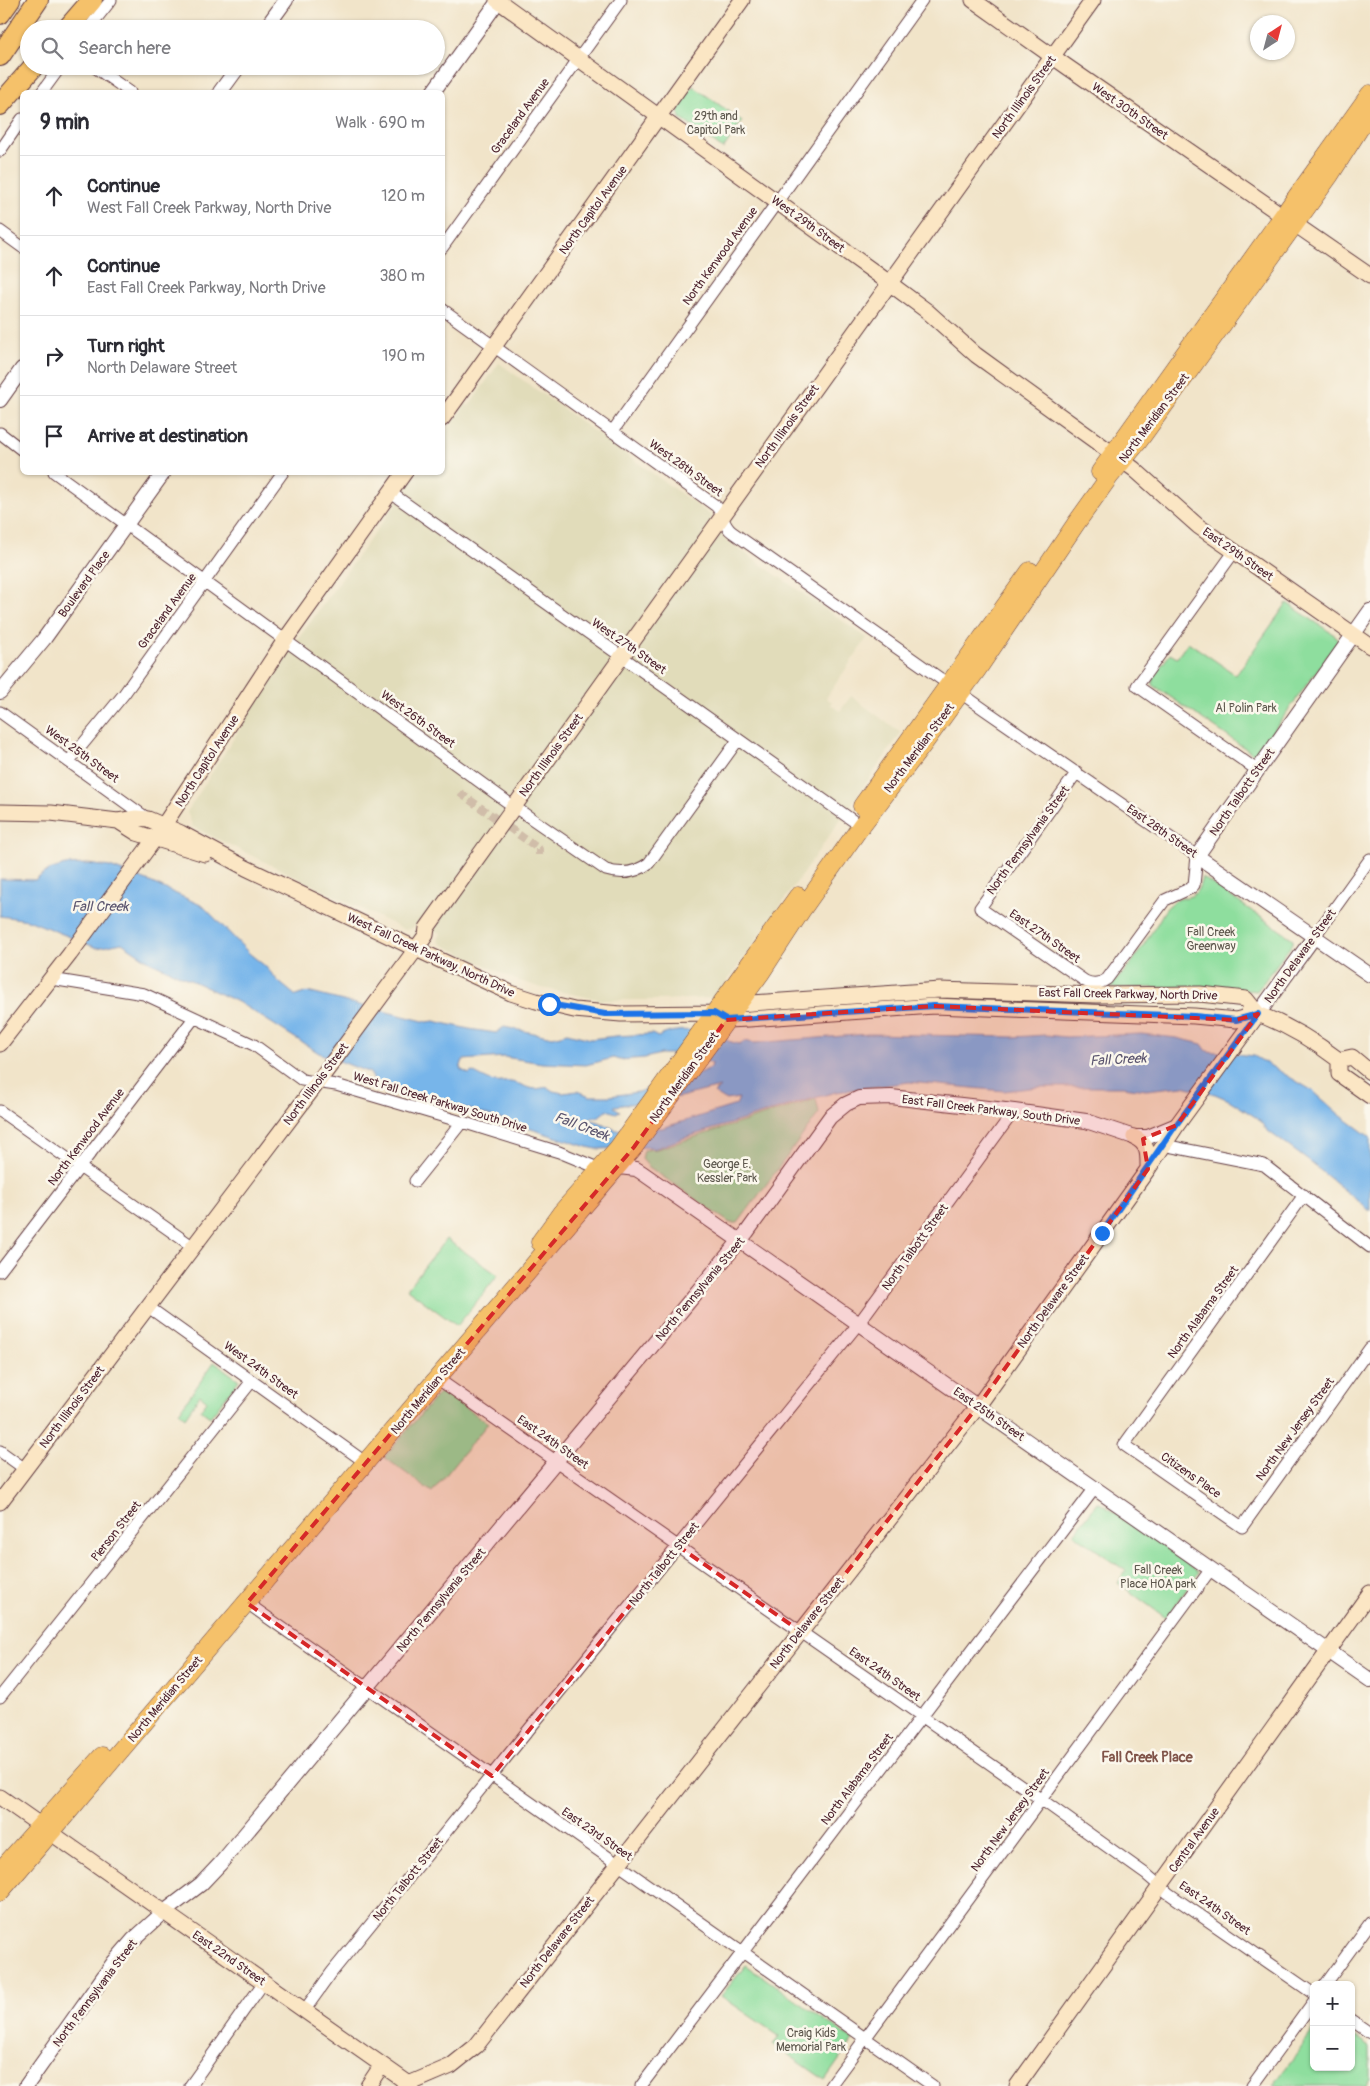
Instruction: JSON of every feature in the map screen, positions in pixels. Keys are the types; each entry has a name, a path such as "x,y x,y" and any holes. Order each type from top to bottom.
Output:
{"highway":[{"path":"0,14 10,0"},
{"path":"24,20 38,0"},
{"path":"75,20 92,0"},
{"path":"0,56 20,27"},
{"path":"0,105 26,75"}],"main road":[{"name":"West 29th Street","path":"498,0 890,283 927,311 976,355 1118,457"},
{"name":"North Capitol Avenue","path":"445,416 742,0"},
{"name":"West 30th Street","path":"973,0 1052,57 1370,276"},
{"name":"North Illinois Street","path":"0,1502 416,949 426,935 427,928 514,806 1093,0"},
{"name":"North Meridian Street","path":"715,1023 738,1004 954,688 1289,219 1370,94"},
{"name":"North Meridian Street","path":"1289,219 1330,174 1370,112"},
{"name":"East 29th Street","path":"1118,457 1198,526 1370,646"},
{"name":"North Capitol Avenue","path":"0,1044 70,954 160,832 285,640 403,475"},
{"name":"North Meridian Street","path":"0,1871 46,1830 247,1603 438,1379 626,1147 715,1023 852,820 954,688"},
{"name":"West Fall Creek Parkway, North Drive","path":"0,812 51,813 118,821 136,818 148,819 160,832"},
{"name":"West Fall Creek Parkway, North Drive","path":"118,821 137,832 160,832 246,868 511,993 574,1010 715,1023"},
{"name":"East Fall Creek Parkway, North Drive","path":"715,1023 934,1006 1126,1013 1236,1020 1258,1014 1246,999 1200,994 1096,995 940,990 738,1004"},
{"name":"North Delaware Street","path":"408,2085 451,2066 470,2052 978,1406 1148,1169 1179,1122 1258,1014"},
{"path":"1258,1014 1279,1021 1301,1033 1339,1060 1352,1057 1370,1072"},
{"path":"1339,1060 1339,1074 1370,1096"},
{"path":"1134,1137 1143,1142 1147,1149 1148,1169"},
{"name":"North Meridian Street","path":"0,1892 115,1742 523,1264 561,1214 610,1166"},
{"name":"Central Avenue","path":"1017,2086 1370,1593"},
{"name":"East 22nd Street","path":"0,1797 408,2085"},
{"path":"368,2086 382,2065"}],"street":[{"path":"95,20 111,0"},
{"path":"272,20 286,0"},
{"path":"434,90 498,0"},
{"name":"Graceland Avenue","path":"445,244 621,0"},
{"name":"North Kenwood Avenue","path":"612,432 922,0"},
{"path":"43,90 54,75"},
{"path":"106,75 127,90"},
{"path":"221,90 232,75"},
{"path":"0,151 20,123"},
{"path":"0,231 20,246"},
{"name":"West 28th Street","path":"445,311 716,506 721,511 727,528 954,688"},
{"path":"0,400 20,372"},
{"path":"0,433 20,448"},
{"name":"West 26th Street","path":"58,475 600,867 615,872 633,872 642,869 657,854 738,740"},
{"name":"Boulevard Place","path":"0,692 46,636 162,475"},
{"name":"Graceland Avenue","path":"69,761 124,694 281,475"},
{"name":"West 27th Street","path":"391,493 852,820"},
{"path":"1234,552 1138,686 1257,770"},
{"name":"North Talbott Street","path":"1096,983 1107,979 1165,900 1194,885 1197,856 1370,611"},
{"name":"East 28th Street","path":"954,688 1370,975"},
{"name":"West 25th Street","path":"0,712 148,819"},
{"name":"North Pennsylvania Street","path":"980,908 1076,772"},
{"name":"North Delaware Street","path":"1258,1014 1370,859"},
{"name":"East 27th Street","path":"980,908 1085,981 1096,983"},
{"name":"West Fall Creek Parkway South Drive","path":"51,979 144,994 254,1045 302,1080 321,1077 336,1085 610,1166"},
{"name":"North Kenwood Avenue","path":"0,1271 194,1018"},
{"name":"East Fall Creek Parkway, South Drive","path":"846,1104 865,1097 891,1097 1014,1110 1086,1121 1134,1137"},
{"name":"North Pennsylvania Street","path":"26,2086 118,1957 138,1934 201,1884 220,1864 740,1240 830,1117 846,1104"},
{"name":"North Talbott Street","path":"304,2010 332,1972 859,1323 1014,1110"},
{"path":"0,1112 192,1246"},
{"path":"415,1181 462,1122"},
{"path":"1134,1137 1148,1137 1179,1122"},
{"path":"1163,1145 1264,1165 1370,1247"},
{"name":"East 25th Street","path":"610,1166 636,1169 1370,1680"},
{"name":"North Alabama Street","path":"1124,1445 1304,1195"},
{"name":"West 24th Street","path":"147,1306 358,1457"},
{"name":"North New Jersey Street","path":"1242,1527 1370,1348"},
{"name":"East 24th Street","path":"438,1379 1042,1800 1310,1991"},
{"name":"Pierson Street","path":"0,1697 252,1381"},
{"name":"Citizens Place","path":"1124,1445 1242,1527"},
{"path":"0,1451 25,1469"},
{"name":"North Alabama Street","path":"641,2086 1095,1488"},
{"name":"North New Jersey Street","path":"830,2086 1211,1569"},
{"name":"East 23rd Street","path":"247,1603 933,2086"},
{"path":"1328,1981 1370,1923"},
{"path":"190,2086 264,1982"},
{"path":"1252,2086 1310,2006"},
{"path":"1355,2023 1370,2033"}],"highlighted area":[{"path":"934,1006 1236,1020 1258,1014 1177,1125 1143,1139 1148,1169 978,1406 800,1631 678,1546 492,1776 247,1603 634,1147 726,1020"}],"shaded area":[{"path":"499,363 709,514 726,540 867,638 826,698 832,702 830,704 840,711 851,696 901,733 714,998 603,1000 542,988 514,979 441,944 438,940 441,933 416,924 413,928 405,930 193,827 187,812 288,653 417,475 445,475 445,434 466,404 469,406"}],"green space":[{"name":"29th and Capitol Park","path":"693,86 742,121 723,149 680,118 678,106"},
{"name":"Al Polin Park","path":"1287,603 1336,636 1339,640 1258,752 1252,753 1153,685 1153,677 1170,654 1177,658 1188,642 1236,675"},
{"name":"Fall Creek Greenway","path":"1202,877 1293,939 1293,943 1257,991 1209,987 1106,988 1122,975 1166,909 1175,901 1193,895"},
{"name":"George E. Kessler Park","path":"816,1099 819,1113 738,1223 730,1223 649,1167 642,1159 644,1150 657,1149"},
{"path":"446,1239 498,1275 457,1326 407,1289"},
{"path":"214,1362 239,1380 210,1417 200,1410 207,1401 200,1395 185,1417 179,1412"},
{"path":"440,1392 488,1423 432,1492 384,1457"},
{"name":"Fall Creek Place HOA park","path":"1098,1502 1135,1525 1199,1572 1166,1618 1118,1583 1126,1571 1074,1534"},
{"name":"Craig Kids Memorial Park","path":"746,1965 853,2040 825,2080 773,2044 779,2036 721,1996"},
{"path":"1310,2035 1310,2071 1355,2071 1355,2037 1370,2047 1370,2079 1365,2086 1273,2086"}],"water":[{"name":"Fall Creek","path":"88,864 110,867 150,882 203,906 250,954 296,996 307,992 427,1022 434,1021 469,1029 496,1033 504,1027 553,1037 567,1033 591,1039 652,1034 658,1037 666,1033 683,1030 725,1038 728,1041 739,1044 745,1041 754,1043 869,1034 1014,1037 1045,1035 1066,1037 1141,1034 1177,1038 1202,1044 1207,1051 1254,1056 1313,1091 1340,1115 1370,1137 1370,1211 1310,1162 1268,1131 1257,1118 1229,1100 1215,1094 1183,1086 1146,1090 1123,1087 1039,1087 1004,1091 909,1082 836,1092 684,1138 654,1149 649,1147 597,1149 587,1147 456,1105 377,1085 370,1073 319,1053 238,1002 149,961 122,943 97,948 28,920 0,916 0,879 35,880 49,870 65,865","holes":["660,1054 685,1054 712,1063 711,1068 684,1079 665,1082 638,1092 610,1096 590,1096 578,1091 563,1093 553,1091 547,1087 531,1088 517,1083 495,1082 472,1072 469,1074 460,1069 463,1060 504,1057 542,1063 586,1065 613,1058 619,1060 645,1058","720,1087 714,1093 725,1100 739,1098 736,1105 662,1128 616,1130 599,1122 585,1119 598,1117 607,1110 616,1113 620,1111 615,1106 680,1097"]}],"tunnel":[{"path":"460,793 539,849 539,855"}],"district":[{"name":"Fall Creek Place","path":"1147,1757"}],"route":[{"path":"549,1004 574,1010 605,1014 714,1013 726,1020 934,1006 1194,1016 1236,1020 1258,1014 1176,1125 1148,1169 1102,1233"}]}
